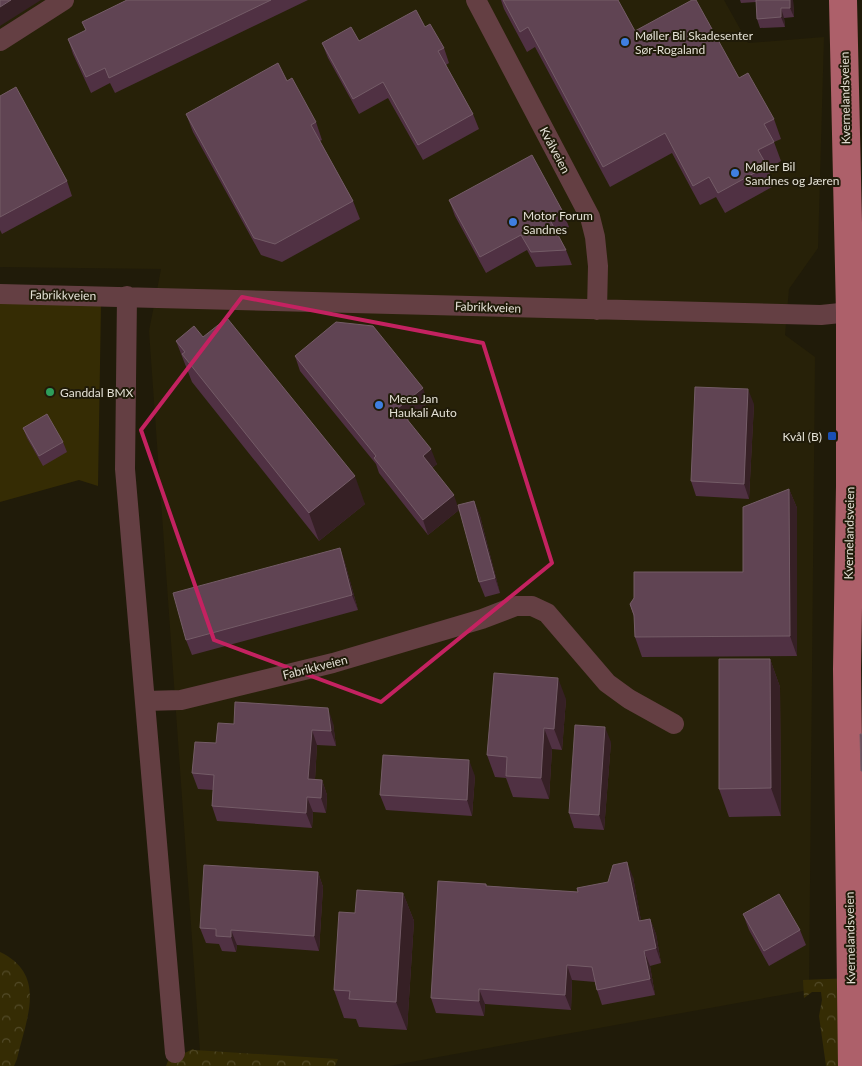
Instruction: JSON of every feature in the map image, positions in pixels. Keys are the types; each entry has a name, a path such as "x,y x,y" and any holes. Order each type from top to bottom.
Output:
{"main road":[{"name":"Kvernelandsveien","path":"843,0 856,486 847,689 852,1066"}],"street":[{"path":"0,40 64,0"},
{"name":"Kvålveien","path":"476,0 590,217 595,237 598,266 598,310"},
{"name":"Fabrikkveien","path":"0,294 821,315 850,312"},
{"path":"127,296 125,469 175,1054"},
{"name":"Fabrikkveien","path":"145,701 181,700 333,663 482,619 516,606 532,606 547,613 607,683 629,699 674,724"}],"highlighted area":[{"path":"242,297 483,343 552,563 381,702 214,640 141,430"}],"shaded area":[{"path":"0,0 724,0 748,43 824,37 818,248 789,289 785,335 815,357 809,990 389,1066 201,1066 149,331 161,269 0,267"}],"green space":[{"name":"Ganddal BMX","path":"0,300 101,304 98,486 79,480 0,502"},
{"path":"0,952 15,962 24,973 29,985 28,1014 14,1066 0,1066"},
{"path":"853,978 862,1066 826,1066 819,1016 822,1000 821,992 812,992 804,998 803,980"},
{"path":"193,1049 338,1059 335,1066 166,1066 168,1061"}],"building":[{"path":"0,0 11,0 0,7"},
{"path":"127,0 271,0 109,78 105,68 86,77 68,39 86,30 82,22"},
{"path":"503,0 618,0 635,31 692,0 696,0 739,78 748,73 774,119 764,124 774,142 758,150 767,166 718,193 709,177 693,186 665,133 603,167 528,27 520,32"},
{"path":"756,0 790,0 790,8 781,8 781,17 757,19"},
{"path":"416,10 425,27 430,24 444,48 438,51 473,114 418,145 383,82 353,99 322,43 351,27 359,41"},
{"path":"278,63 287,81 292,78 316,122 311,125 353,201 275,244 254,238 186,114"},
{"path":"16,87 67,181 0,217 0,96"},
{"path":"532,155 563,212 550,220 566,250 531,252 521,235 480,257 449,200"},
{"path":"227,318 355,476 309,513 182,354 185,352 176,341 194,326 203,337"},
{"path":"336,322 373,326 423,388 398,408 431,449 423,456 454,495 423,520 374,458 376,456 295,356"},
{"path":"695,387 748,389 744,484 691,481"},
{"path":"47,414 63,442 39,456 23,428"},
{"path":"789,489 790,636 635,637 634,615 630,604 634,598 634,572 743,572 743,507"},
{"path":"474,501 495,578 479,582 458,505"},
{"path":"340,548 352,595 186,640 173,593"},
{"path":"719,659 770,659 771,788 719,789"},
{"path":"494,673 558,678 554,729 544,728 541,778 506,776 507,757 487,755"},
{"path":"235,702 328,708 331,731 312,730 308,779 322,780 321,798 307,797 306,813 212,806 214,775 192,773 195,742 216,743 218,723 234,724"},
{"path":"575,725 605,727 599,815 569,813"},
{"path":"860,734 862,734 862,771 861,771"},
{"path":"383,755 469,760 467,800 380,795"},
{"path":"627,862 639,921 650,919 656,948 644,951 650,979 597,990 592,967 567,965 565,995 479,989 479,1001 431,998 438,881 578,892 577,888 608,882 613,865"},
{"path":"204,865 318,872 314,936 231,930 231,937 216,936 216,929 200,928"},
{"path":"357,890 403,893 396,1002 349,999 350,991 334,990 339,912 355,913"},
{"path":"779,894 800,930 764,951 743,914"}],"place":[{"name":"Møller Bil Skadesenter Sør-Rogaland","path":"625,42"},
{"name":"Møller Bil Sandnes og Jæren","path":"735,173"},
{"name":"Motor Forum Sandnes","path":"513,222"},
{"name":"Ganddal BMX","path":"50,392"},
{"name":"Meca Jan Haukali Auto","path":"379,405"},
{"name":"Kvål (B)","path":"832,436"}]}
